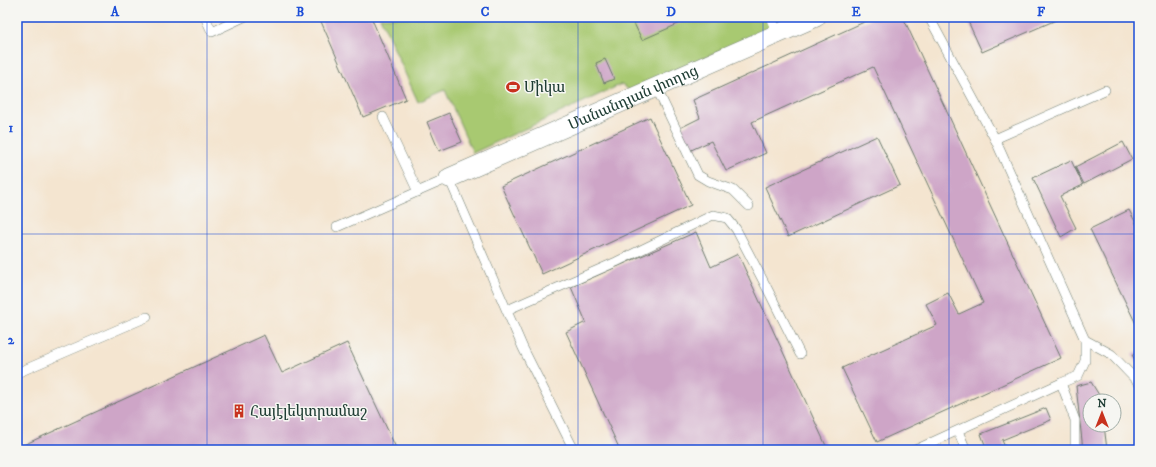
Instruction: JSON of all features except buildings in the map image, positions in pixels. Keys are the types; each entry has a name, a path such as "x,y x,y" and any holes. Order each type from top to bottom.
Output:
{"street":[{"name":"Մանանդյան փողոց","path":"449,178 656,87 774,25 816,17"}],"lane":[{"path":"205,17 212,32 244,17"},
{"path":"915,450 1078,376 1086,361 1085,340 995,139 929,17"},
{"path":"656,87 698,175 708,181 733,190 749,206"},
{"path":"995,139 1105,90"},
{"path":"383,117 418,192"},
{"path":"337,227 449,178 523,348 574,450"},
{"path":"507,310 616,262 713,215 727,218 736,229 800,354"},
{"path":"17,374 147,317"},
{"path":"1085,340 1112,354 1139,383"},
{"path":"1061,383 1075,420 1076,450"},
{"path":"958,431 966,450"}],"green space":[{"name":"Միկա","path":"380,17 797,17 630,91 622,84 473,153 445,90 418,102"}],"place":[{"name":"Միկա","path":"513,87"},
{"name":"Հայէլեկտրամաշ","path":"239,411"}]}
